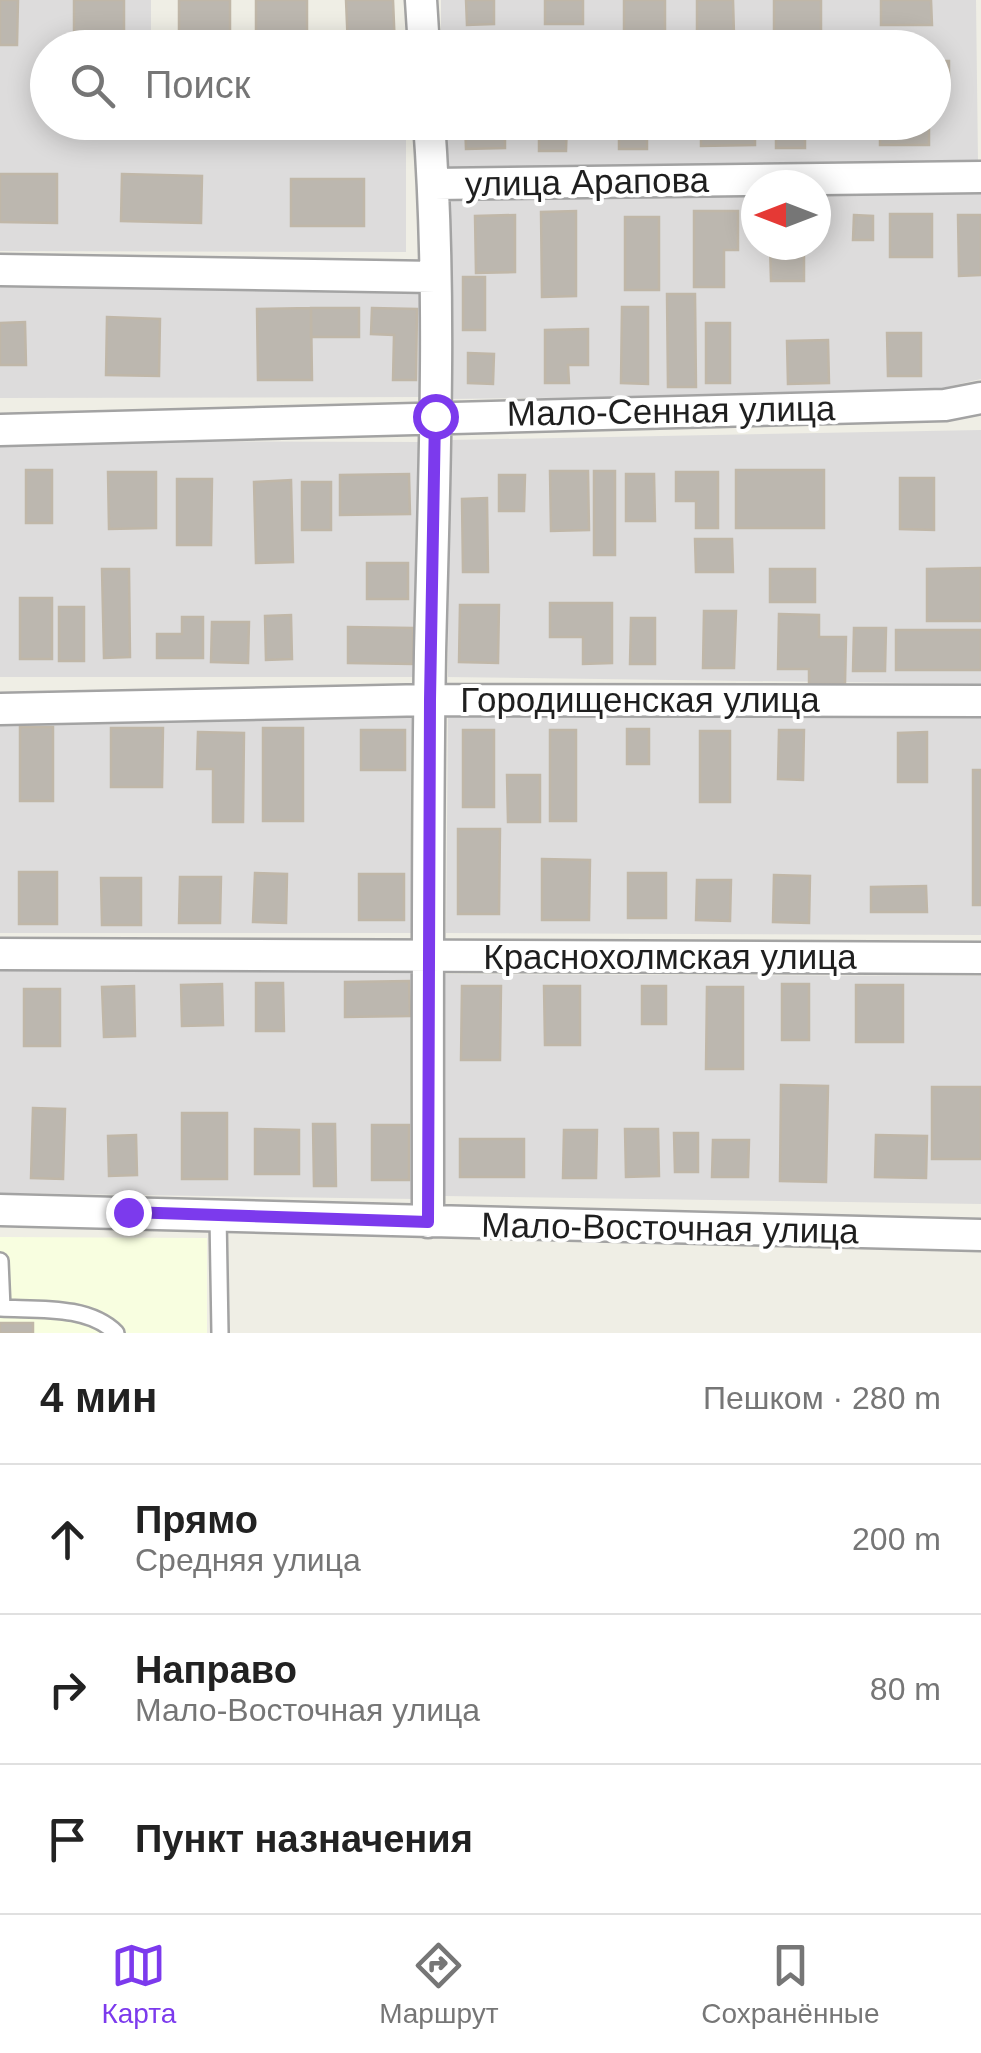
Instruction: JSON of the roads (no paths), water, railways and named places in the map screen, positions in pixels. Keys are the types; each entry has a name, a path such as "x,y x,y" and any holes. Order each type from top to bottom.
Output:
{"street":[{"path":"420,0 422,30"},
{"path":"428,1222 435,416 431,140"},
{"name":"улица Арапова","path":"434,184 981,176"},
{"path":"0,270 435,277"},
{"name":"Мало-Сенная улица","path":"0,430 946,405 981,398"},
{"name":"Городищенская улица","path":"0,709 430,700 981,701"},
{"name":"Краснохолмская улица","path":"0,954 981,958"},
{"name":"Мало-Восточная улица","path":"0,1210 981,1235"}],"lane":[{"path":"218,1215 220,1333"},
{"path":"0,1261 1,1308 77,1313 104,1321 116,1333"}]}
